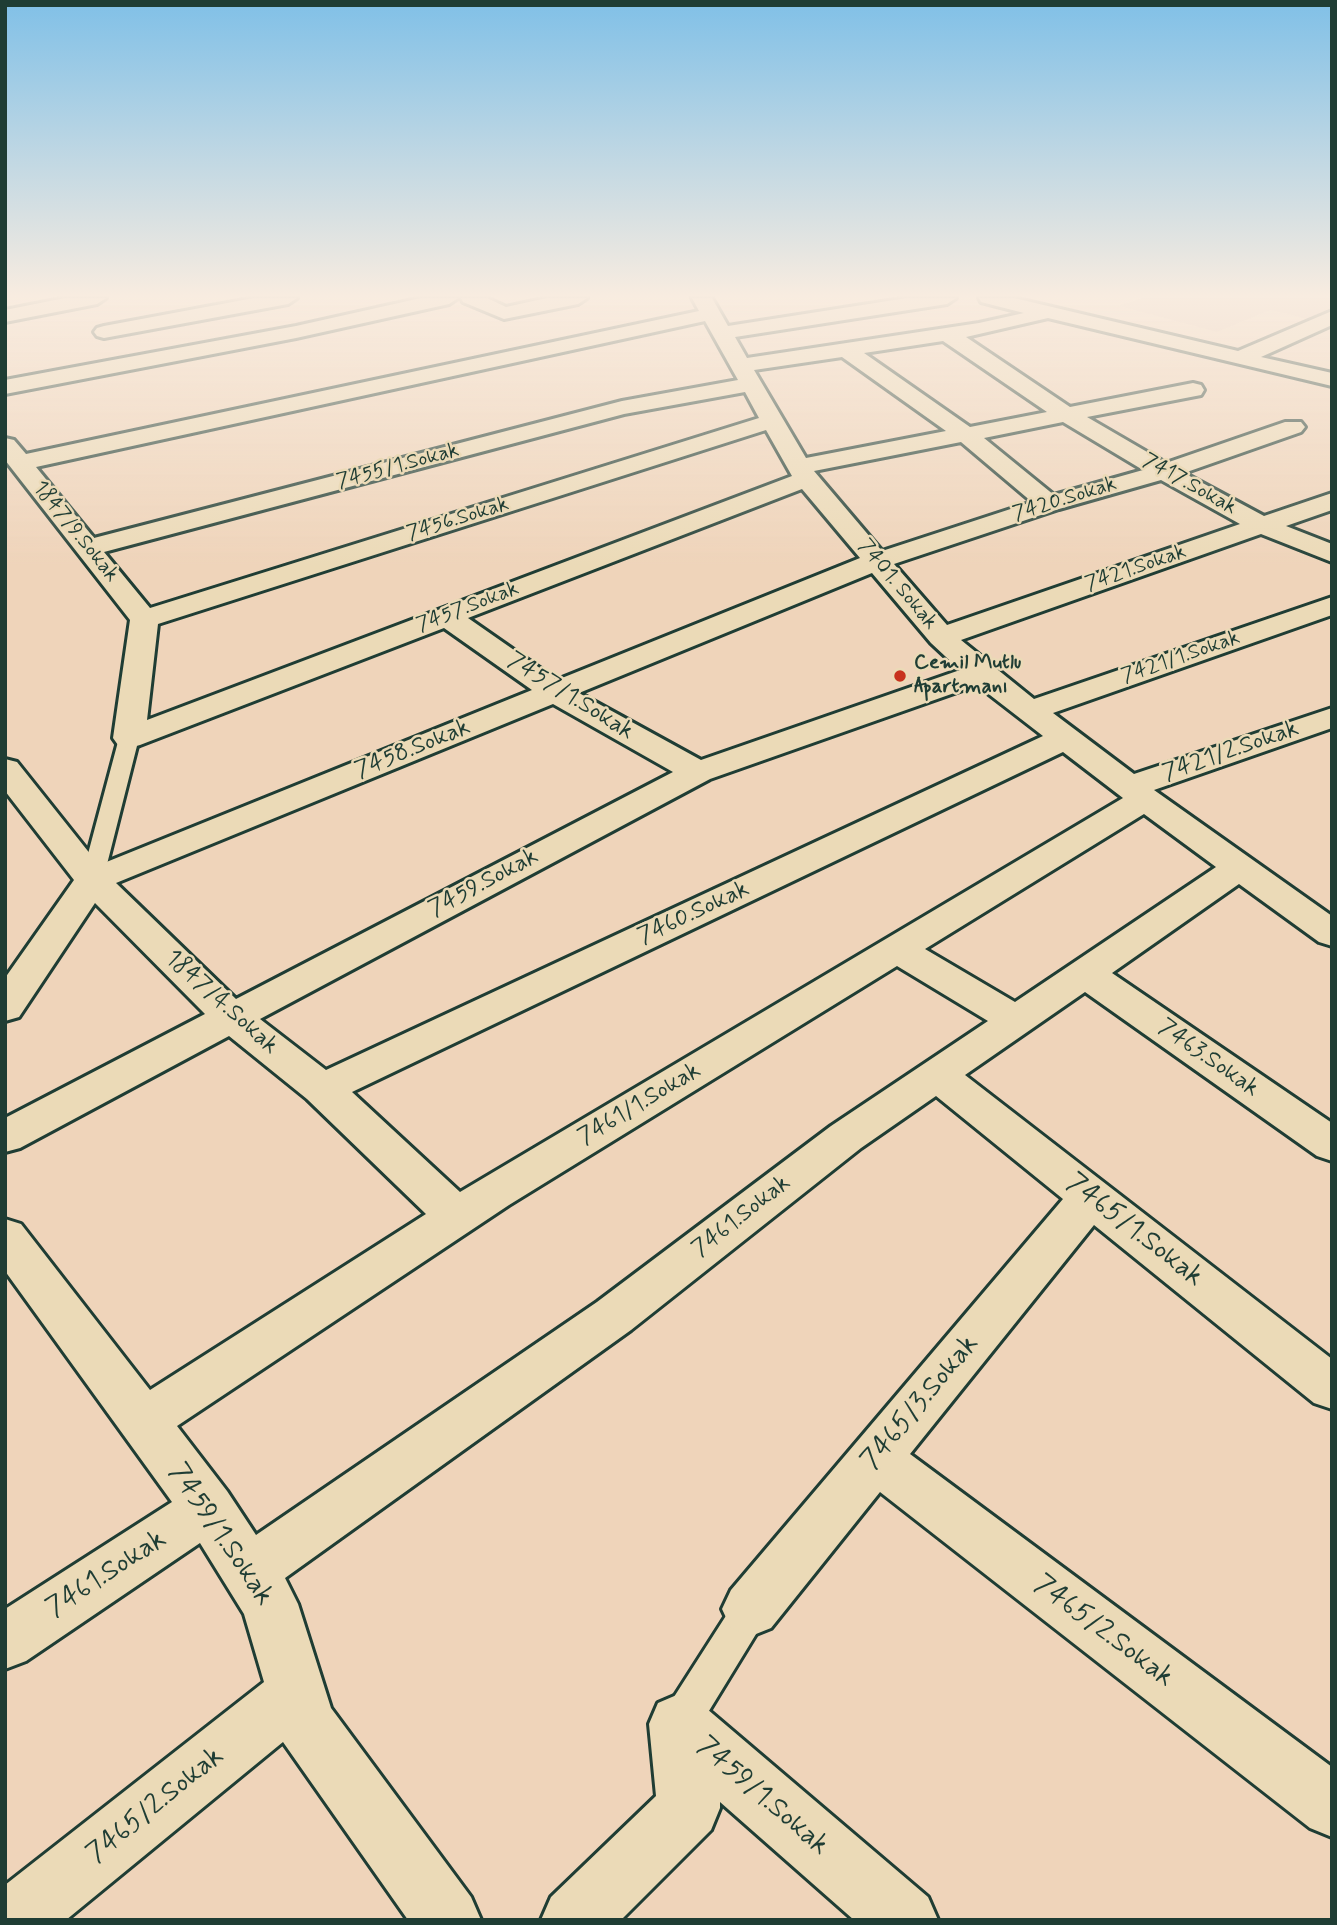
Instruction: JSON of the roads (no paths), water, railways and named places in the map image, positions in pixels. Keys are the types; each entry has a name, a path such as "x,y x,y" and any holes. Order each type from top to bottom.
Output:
{"street":[{"path":"12,454 332,388"},
{"name":"7455/1.Sokak","path":"87,548 698,388"},
{"name":"7401. Sokak","path":"753,388 803,473 941,637 981,673 1030,711 1239,868 1332,934"},
{"path":"900,388 965,434 1050,503"},
{"name":"7417.Sokak","path":"1026,388 1065,414 1261,526 1332,554"},
{"name":"7457.Sokak","path":"130,738 446,617 803,473 965,434 1183,392 1173,388"},
{"name":"7456.Sokak","path":"144,619 772,421"},
{"name":"7420.Sokak","path":"877,561 1050,503 1164,472 1293,427"},
{"name":"1847/9.Sokak","path":"12,454 144,619"},
{"name":"7421.Sokak","path":"941,637 1332,501"},
{"name":"7458.Sokak","path":"92,880 877,561"},
{"name":"7421/1.Sokak","path":"1030,711 1332,606"},
{"name":"7457/1.Sokak","path":"446,617 556,693 698,772"},
{"path":"130,738 144,619"},
{"name":"7459.Sokak","path":"5,1137 230,1016 698,772 981,673"},
{"name":"7421/2.Sokak","path":"1138,793 1332,717"},
{"name":"7460.Sokak","path":"322,1089 1066,738"},
{"name":"1847/4.Sokak","path":"5,769 92,880 230,1016 322,1089 458,1217"},
{"name":"7461/1.Sokak","path":"142,1422 458,1217 897,949 1138,793"},
{"name":"7461.Sokak","path":"249,1571 614,1316 846,1137 1239,868"},
{"path":"5,1008 92,880"},
{"path":"897,949 1016,1020"},
{"name":"7463.Sokak","path":"1085,972 1332,1145"},
{"name":"7465/1.Sokak","path":"937,1075 1332,1388"},
{"name":"7465/3.Sokak","path":"751,1609 1091,1197"},
{"name":"7459/1.Sokak","path":"5,1236 208,1508 249,1571 270,1604 306,1724 448,1920"},
{"name":"7465/2.Sokak","path":"874,1458 1332,1806"},
{"name":"7461.Sokak","path":"5,1642 208,1508"},
{"name":"7465/2.Sokak","path":"14,1920 298,1693"},
{"name":"7459/1.Sokak","path":"574,1920 690,1808 679,1724"},
{"name":"7459/1.Sokak","path":"679,1724 905,1920"}],"lane":[{"path":"92,880 130,738"},
{"path":"679,1724 751,1609"}],"place":[{"name":"Cemil Mutlu Apartmanı","path":"900,676"}]}
